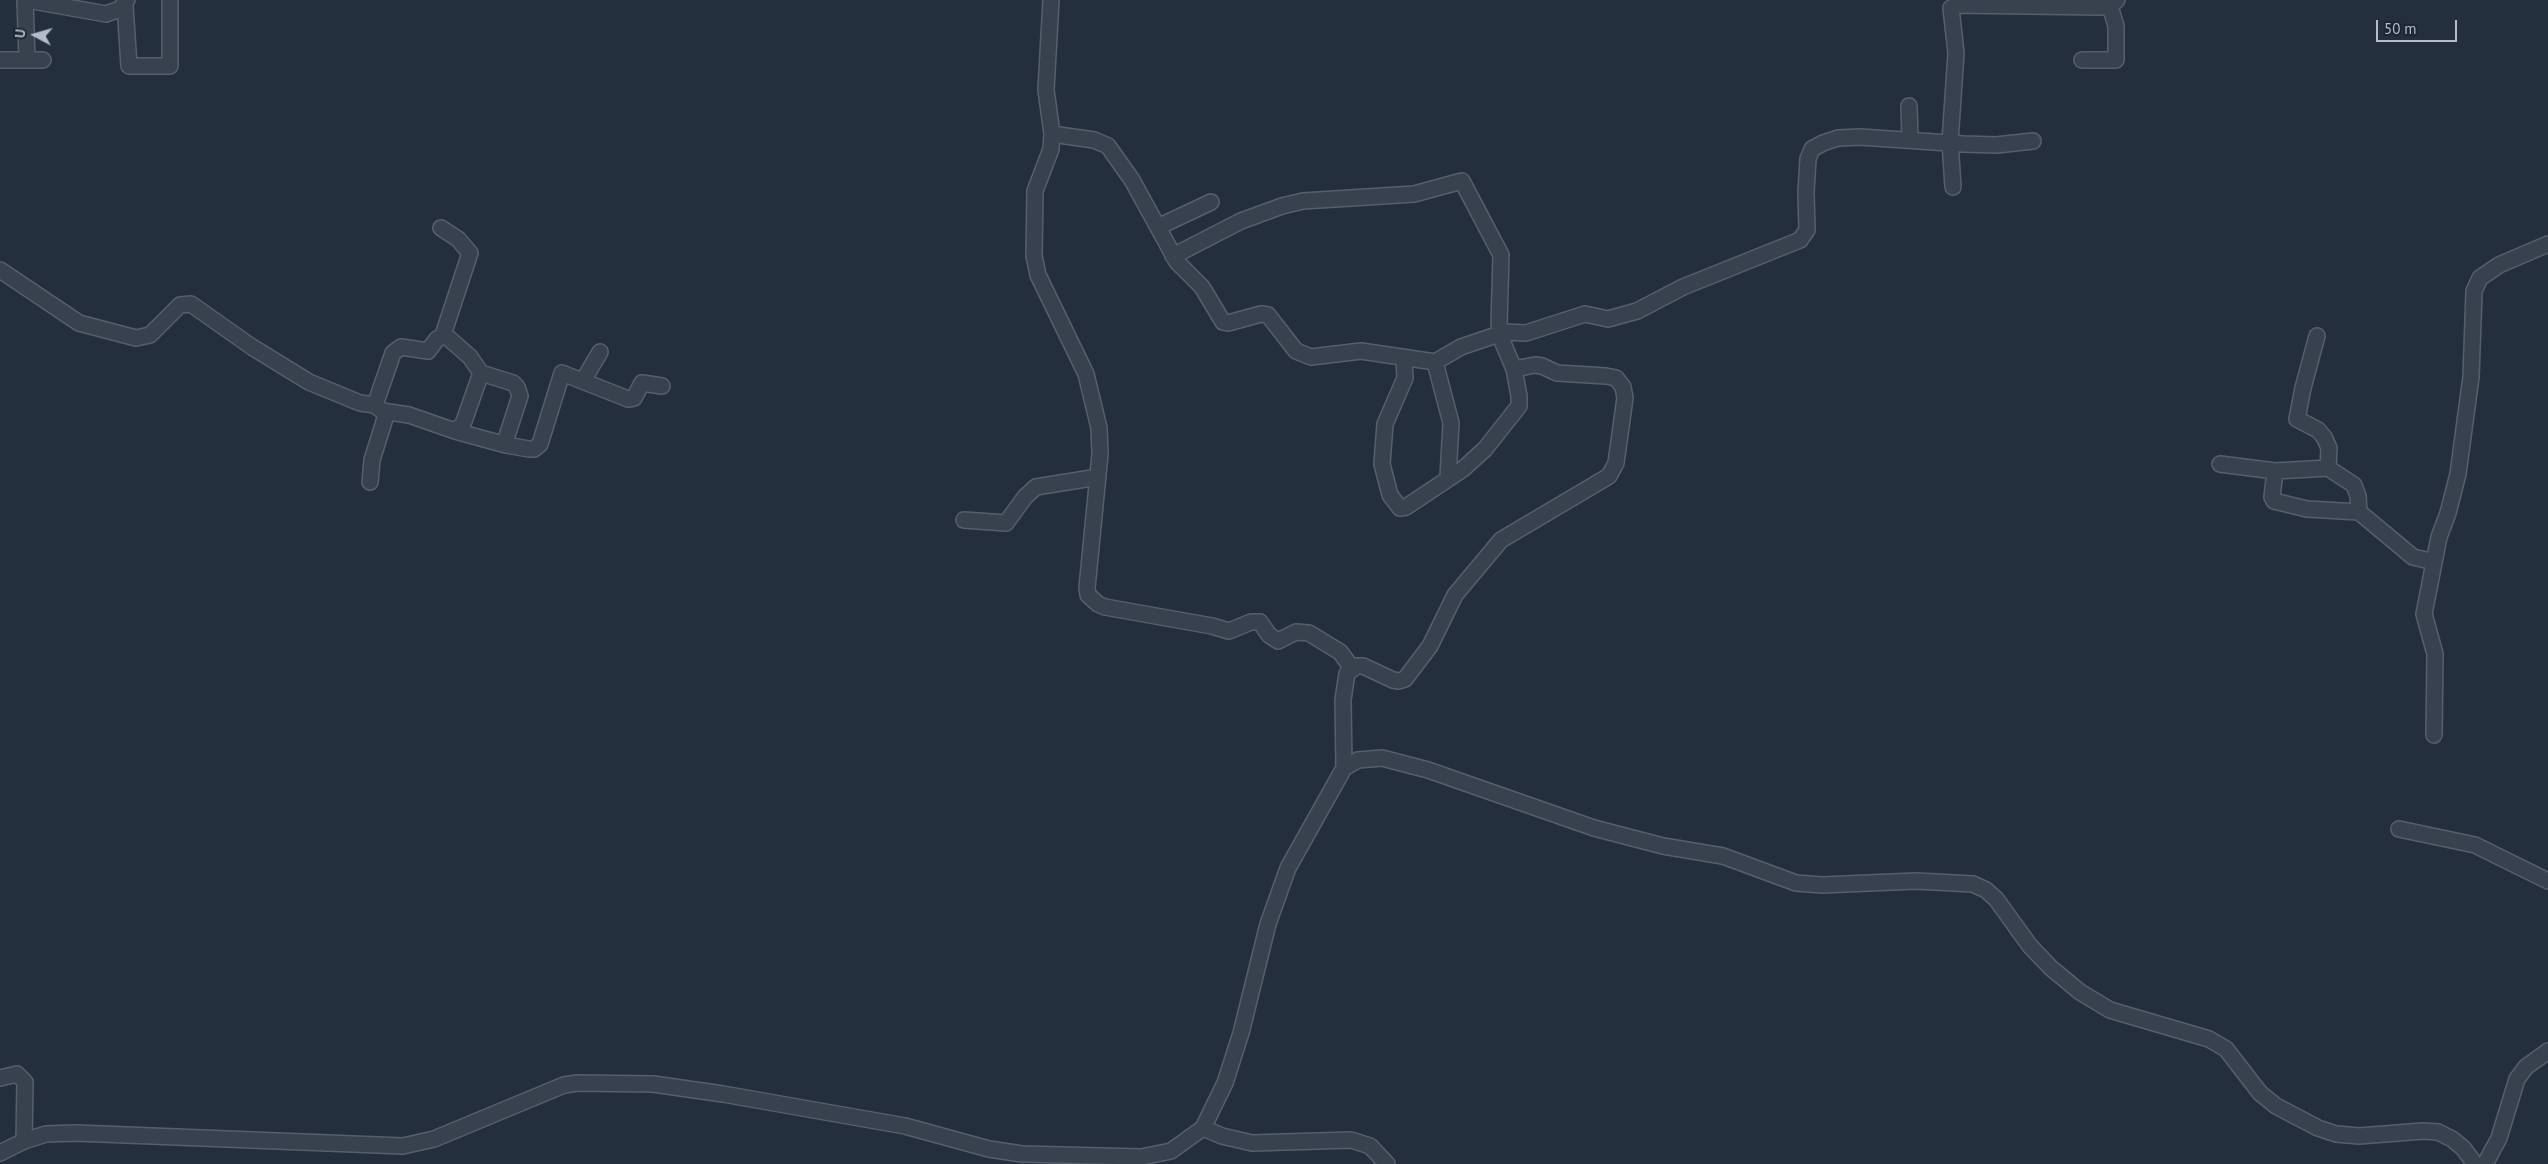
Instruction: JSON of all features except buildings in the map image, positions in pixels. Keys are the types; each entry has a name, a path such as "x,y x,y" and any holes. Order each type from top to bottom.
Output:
{"street":[{"path":"27,59 26,0 84,5 106,14 126,2 129,66 170,66 170,0"},
{"path":"1051,0 1046,90 1052,134 1051,149 1039,179 1034,203 1035,266 1086,374 1099,428 1098,477 1087,588 1088,595 1098,604 1229,631 1251,622 1260,622 1269,635 1278,641 1303,631 1340,652 1352,668"},
{"path":"1953,187 1950,142 1956,60 1951,8 1965,5 2113,3 2116,26 2116,60 2082,60"},
{"path":"0,60 43,60"},
{"path":"1909,106 1910,139"},
{"path":"1052,134 1094,140 1108,146 1132,180 1173,256 1182,269 1202,287 1216,313 1225,323 1260,314 1268,315 1296,352 1311,357 1362,351 1435,362 1461,347 1501,334 1526,333 1585,314 1608,319 1637,311 1683,287 1800,240 1808,230 1806,192 1808,159 1817,145 1849,137 1996,145 2033,140"},
{"path":"1173,256 1241,221 1282,206 1303,201 1414,194 1462,181 1501,254 1498,314 1501,334 1514,369 1520,396 1516,410 1485,449 1463,469 1403,508 1395,504 1387,488 1382,464 1383,434 1388,413 1404,378 1404,358"},
{"path":"1158,227 1210,202"},
{"path":"370,482 381,408 395,350 401,347 428,351 443,334 470,253 462,242 441,228"},
{"path":"2434,735 2435,654 2424,614 2434,562 2458,474 2471,377 2472,304 2476,283 2499,265 2548,244"},
{"path":"0,270 79,323 136,338 150,335 180,305 191,304 252,347 310,382 360,403 409,414 454,432 506,445 529,449 539,446 562,373 632,400 642,382 662,386"},
{"path":"443,334 450,337 470,357 481,373 513,384 519,392 520,396 506,438 506,445"},
{"path":"2318,336 2302,388 2297,419 2318,430 2324,437 2329,448 2328,468"},
{"path":"583,381 600,352"},
{"path":"1435,362 1451,423 1448,477"},
{"path":"0,1153 24,1141 46,1134 76,1133 368,1147 403,1146 434,1139 564,1085 578,1083 653,1084 723,1094 905,1126 990,1149 1022,1154 1141,1157 1171,1151 1203,1128 1225,1083 1242,1033 1278,893 1288,868 1344,768 1342,700 1347,673 1352,668 1363,666 1393,680 1405,679 1430,646 1456,595 1501,540 1598,484 1613,471 1625,398 1621,382 1606,376 1556,373 1542,366 1514,369"},
{"path":"454,432 464,424 481,373"},
{"path":"2220,464 2276,471 2328,468 2354,485 2358,496 2359,512"},
{"path":"2276,471 2272,497 2277,502 2307,509 2359,512 2413,557 2434,562"},
{"path":"964,520 1006,523 1025,497 1036,487 1098,477"},
{"path":"1344,768 1358,760 1368,758 1404,763 1594,828 1663,846 1723,856 1796,883 1822,885 1916,881 1973,884 1986,890 1996,899 2030,946 2051,968 2080,992 2110,1010 2209,1039 2226,1050 2260,1093 2276,1106 2318,1128 2336,1134 2359,1136 2423,1130 2438,1132 2452,1139 2463,1148 2475,1164"},
{"path":"2399,829 2475,845 2548,881"},
{"path":"2485,1164 2499,1138 2517,1079 2526,1067 2548,1051"},
{"path":"0,1078 17,1074 24,1082 24,1141"},
{"path":"1203,1128 1222,1136 1252,1143 1351,1140 1370,1146 1387,1164"}]}
